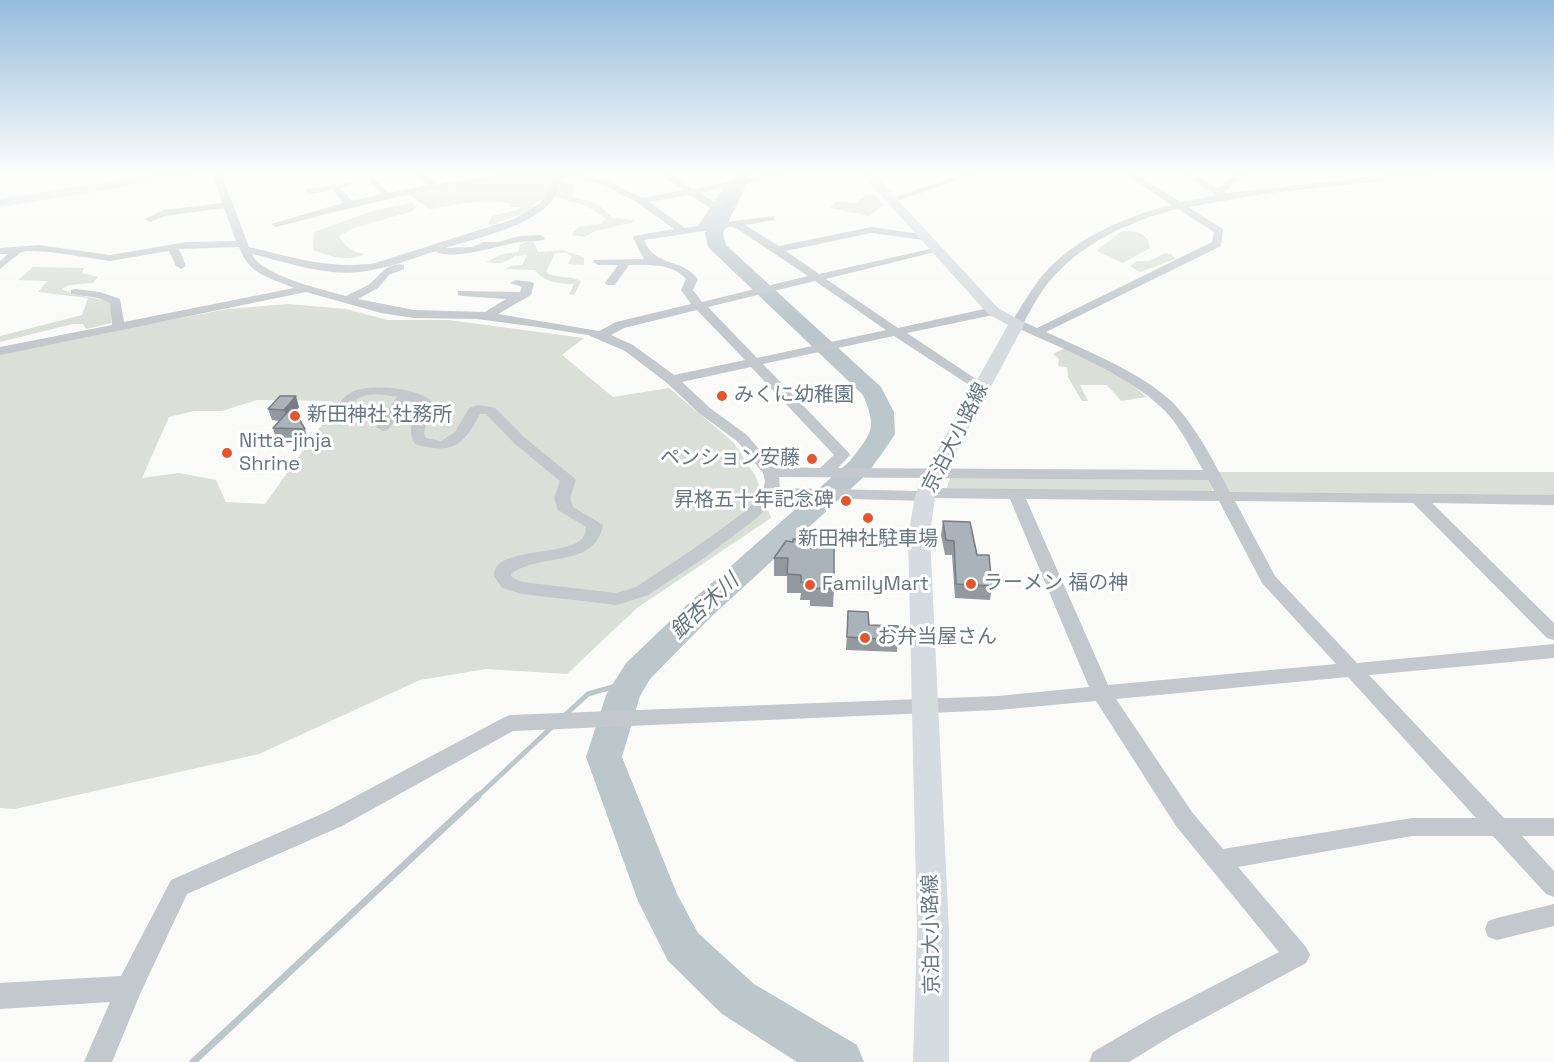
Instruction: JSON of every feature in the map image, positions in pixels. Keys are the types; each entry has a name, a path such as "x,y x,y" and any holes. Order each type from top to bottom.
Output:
{"main road":[{"path":"911,223 993,311 1017,323"},
{"name":"京泊大小路線","path":"936,1060 919,536 929,488 980,388 1017,323"}],"street":[{"path":"235,223 249,261 261,270 306,289 381,309 414,314 486,317 568,327 601,335 629,348 672,380 705,411 742,438 771,472 773,481 771,492 752,514 699,554 642,591 616,599 522,588 509,585 504,580 502,572 507,567 516,561 580,549 590,543 595,535 595,525 566,510 562,498 568,480 520,441 490,411 484,409 474,411 460,437 453,443 428,444 420,441 417,433 424,401 387,391 366,391 355,394 347,401 344,406 345,411"},
{"path":"276,224 281,223"},
{"path":"0,251 39,248 110,259 171,248 244,246 326,268 347,270 377,266 513,223"},
{"path":"671,223 683,231"},
{"path":"705,228 708,223"},
{"path":"654,262 641,250 638,238 738,223"},
{"path":"1130,223 1112,229 1076,251 1043,282 1017,323 1113,368 1163,401 1178,417 1213,475 1268,579 1554,887"},
{"path":"1037,332 1217,244 1219,231 1206,223"},
{"path":"728,224 739,225 980,388"},
{"path":"777,250 871,230 924,237"},
{"path":"349,299 374,286 385,273 446,250 474,250 519,239 540,238"},
{"path":"148,241 173,240 171,248 181,266"},
{"path":"601,335 620,325 935,249"},
{"path":"0,266 15,254 15,251"},
{"path":"598,262 654,262 682,269 688,273 692,279 687,290 698,305 843,455 825,473"},
{"path":"611,283 625,263"},
{"path":"462,293 525,295 528,284 516,283"},
{"path":"0,351 306,289"},
{"path":"75,292 100,295 116,301 118,326"},
{"path":"486,317 518,296"},
{"path":"672,380 993,311"},
{"path":"0,344 68,328 74,329 79,334"},
{"path":"383,427 406,395"},
{"path":"771,472 868,473 929,488 1016,494 1554,500"},
{"path":"771,492 843,494 1213,475"},
{"path":"1016,494 1101,692 1184,819 1297,955 1163,1026 1103,1062"},
{"path":"1417,498 1554,634"},
{"path":"99,1062 129,988 179,887 334,819 497,728 510,723 998,703 1554,651"},
{"path":"1219,860 1412,827 1554,827"},
{"path":"1497,929 1554,915"},
{"path":"0,996 129,988"}],"shaded area":[{"path":"340,223 373,223 354,228 339,236 349,248 365,254 352,258 332,256 313,250 314,232"},
{"path":"631,223 595,231 585,237 571,235 578,227"},
{"path":"1122,231 1136,232 1144,236 1150,248 1123,263 1096,251"},
{"path":"534,242 538,252 562,250 584,257 584,265 568,264 572,256 566,253 555,253 546,272 554,276 581,281 574,295 569,294 574,284 547,280 535,270 505,269 522,265 527,255 514,256 501,263 486,262 502,254 518,252 520,245"},
{"path":"1165,253 1171,254 1175,259 1140,272 1130,266 1137,261 1150,261"},
{"path":"33,267 84,268 82,273 98,277 93,283 69,285 62,289 73,294 111,302 111,323 86,329 83,324 73,324 0,342 0,336 82,315 88,298 38,292 47,281 18,280"},
{"path":"288,304 346,309 388,320 448,320 584,338 562,355 613,397 669,388 734,443 756,477 771,518 637,608 567,674 486,669 420,680 259,754 15,809 0,808 0,352 228,309","holes":["257,400 332,401 326,419 265,504 226,502 216,480 179,473 142,478 169,417 194,411 222,411"]},
{"path":"1065,348 1127,381 1147,397 1121,401 1107,385 1080,385 1088,401 1082,401 1068,377 1067,367 1058,366 1059,359 1053,354"},
{"path":"1217,472 1554,472 1554,497 1231,493"},
{"path":"951,476 1207,478 1213,490 1210,492 946,490"}],"building":[{"path":"280,396 296,396 284,410 268,409"},
{"path":"292,407 305,429 273,428"},
{"path":"943,521 970,522 977,555 989,555 992,586 956,584 954,541 946,540"},
{"path":"793,539 834,541 834,589 810,588 811,582 801,582 801,575 787,574 788,558 774,558 786,541 793,542"},
{"path":"848,611 868,612 869,625 898,626 898,640 847,637"}],"waterway":[{"name":"銀杏木川","path":"719,223 714,233 717,247 873,392 882,412 883,434 859,467 701,609 638,671 623,695 604,757 659,901 683,947 738,999 840,1062"},
{"path":"564,716 588,694 630,682 638,671"},
{"path":"476,798 553,726"},
{"path":"193,1062 478,796"}],"place":[{"name":"みくに幼稚園","path":"722,396"},
{"name":"新田神社 社務所","path":"295,416"},
{"name":"Nitta-jinja Shrine","path":"227,453"},
{"name":"ペンション安藤","path":"812,459"},
{"name":"昇格五十年記念碑","path":"846,501"},
{"name":"新田神社駐車場","path":"868,518"},
{"name":"ラーメン 福の神","path":"971,584"},
{"name":"FamilyMart","path":"810,585"},
{"name":"お弁当屋さん","path":"865,638"}]}
